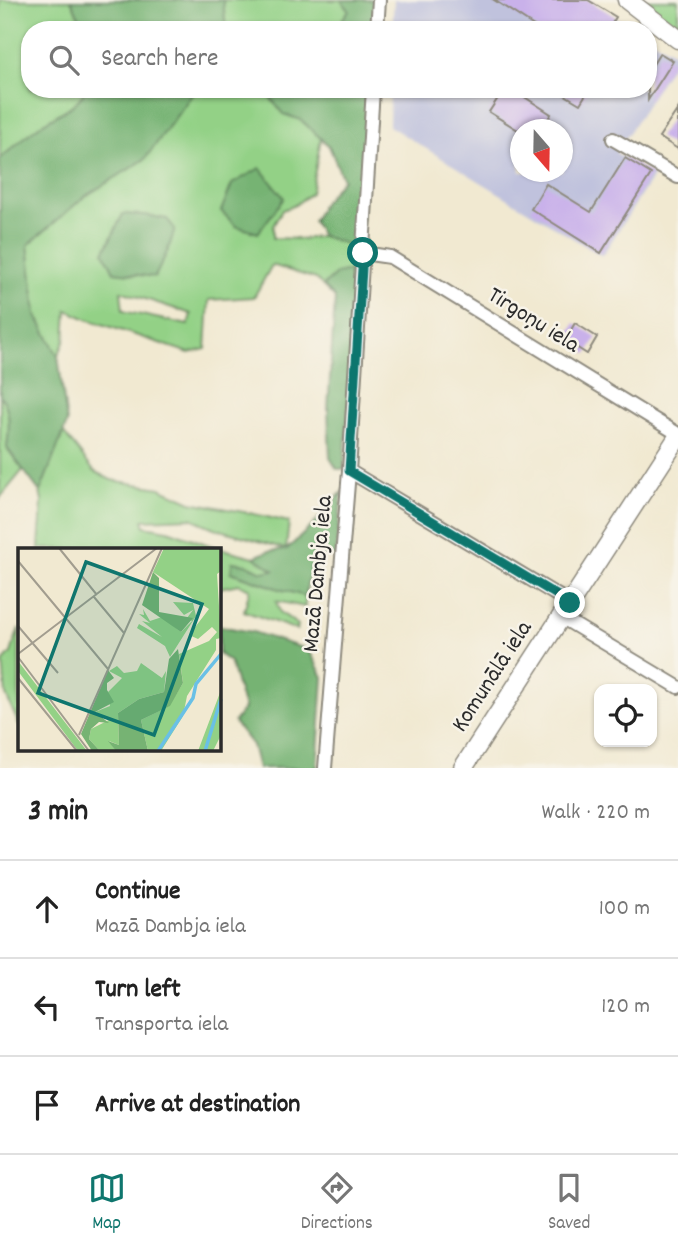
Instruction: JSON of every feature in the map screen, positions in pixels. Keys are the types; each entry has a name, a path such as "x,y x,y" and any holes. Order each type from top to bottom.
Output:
{"street":[{"path":"378,21 379,0"},
{"path":"627,0 654,21"},
{"path":"657,23 678,39"},
{"name":"Mazā Dambja iela","path":"325,768 349,471 372,98"},
{"path":"613,139 678,177"},
{"name":"Tirgoņu iela","path":"363,253 390,257 678,436"},
{"name":"Komunālā iela","path":"463,768 678,436"},
{"path":"349,471 566,610 678,687"}],"shaded area":[{"path":"394,0 587,0 621,21 393,21"},
{"path":"657,42 678,55 657,88"},
{"path":"390,98 651,98 616,153 654,175 602,256 389,126"}],"green space":[{"path":"0,0 71,0 81,21 21,21 21,98 80,98 39,126 0,159"},
{"path":"71,0 223,0 225,21 81,21"},
{"path":"223,0 341,0 349,10 341,21 225,21"},
{"path":"341,0 374,0 373,21 341,21 349,10"},
{"path":"640,0 678,0 678,30"},
{"path":"80,98 189,98 145,159 84,197 28,245 36,314 58,356 67,423 40,492 7,448 8,414 0,395 0,159 39,126"},
{"path":"189,98 270,98 283,114 301,120 321,138 311,193 295,205 282,210 273,226 273,238 303,239 322,236 355,247 350,271 333,278 323,286 316,279 272,265 254,297 209,300 206,349 189,353 67,310 65,340 58,356 36,314 28,245 84,197 145,159","holes":["121,291 191,314 188,325 123,311"]},
{"path":"271,98 368,98 360,249 322,236 313,221 323,203 343,179 329,146 301,120 283,114"},
{"path":"260,168 284,198 258,233 236,226 221,211 232,184"},
{"path":"123,214 167,219 175,229 155,277 114,272 104,252"},
{"path":"350,271 353,280 350,385 344,469 337,469 330,458 328,409 335,298 323,286 336,274"},
{"path":"0,395 8,414 7,448 23,470 0,498"},
{"path":"63,432 94,471 111,480 160,488 191,502 289,522 286,549 214,528 191,518 143,520 145,526 168,530 219,548 39,548 42,501 40,492"},
{"path":"342,492 336,555 324,556 315,546 305,596 231,572 232,562 246,564 262,572 274,570 254,557 269,551 287,549"},
{"path":"220,548 254,557 275,570 262,573 246,564 231,572 305,596 305,607 276,601 280,612 298,625 297,630 244,611 250,589 239,584 220,588"},
{"path":"220,626 253,632 309,650 323,677 317,768 258,768 252,745 234,722 244,708 230,662 220,655"},
{"path":"18,631 18,723 6,695 3,662 11,653"}],"building":[{"path":"494,0 588,0 616,17 614,21 526,21"},
{"path":"660,53 673,61 657,86 657,58"},
{"path":"498,98 526,98 551,114 548,119 510,119 510,125 489,112"},
{"path":"570,98 584,98 580,104"},
{"path":"678,109 678,149 659,137"},
{"path":"625,158 651,174 601,253 531,209 546,184 591,212"},
{"path":"575,323 597,337 587,354 565,340"}],"route":[{"path":"363,253 349,471 570,603"}]}
